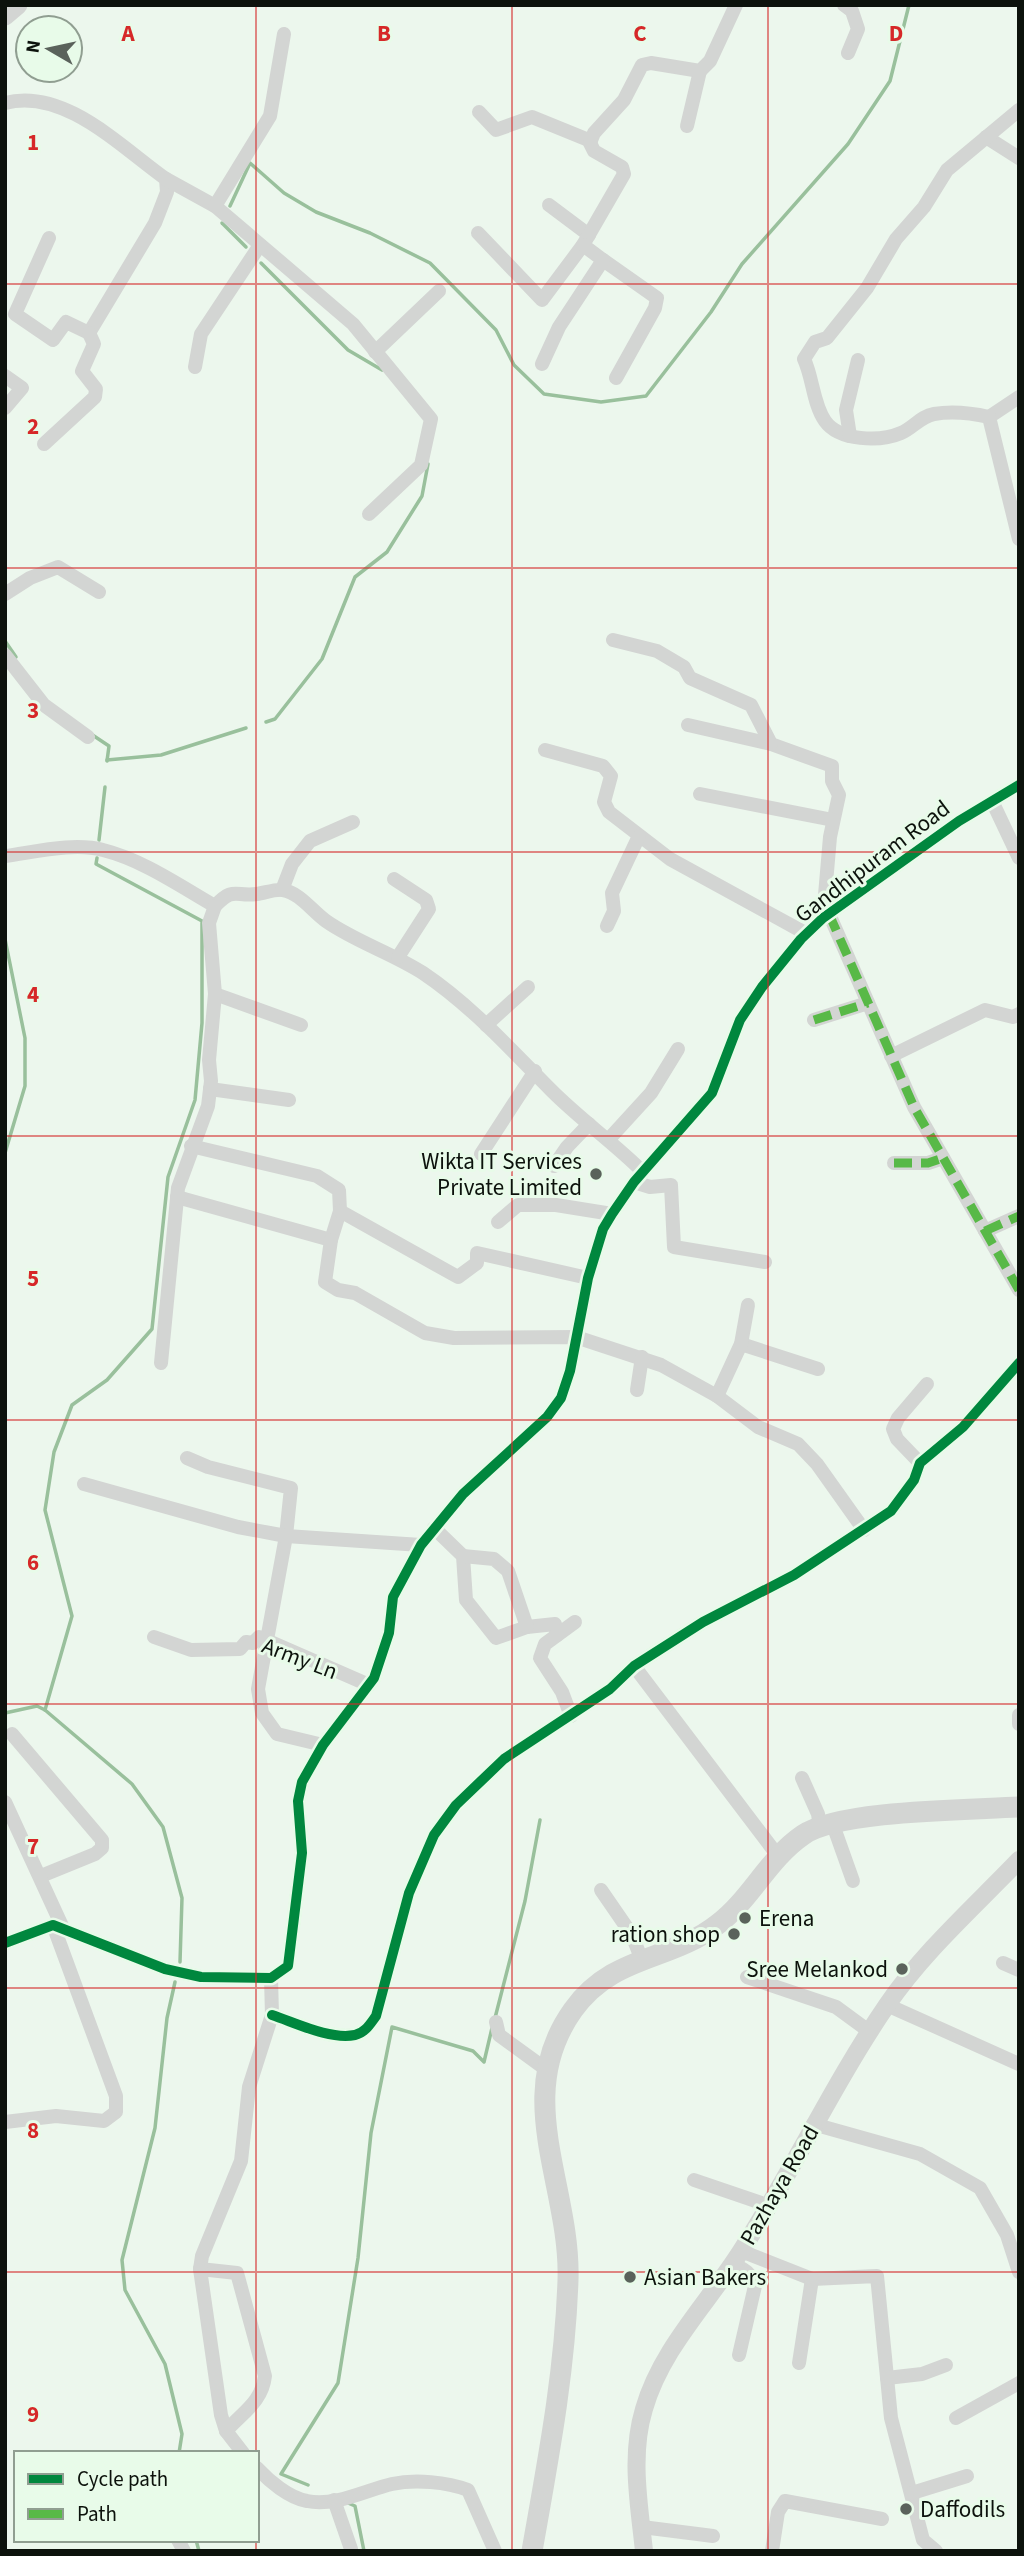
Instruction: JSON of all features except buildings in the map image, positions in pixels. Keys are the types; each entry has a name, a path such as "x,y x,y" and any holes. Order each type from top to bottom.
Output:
{"main road":[{"path":"5,16 17,6"},
{"path":"532,2551 561,2391 568,2276 543,2104 548,2057 573,2009 609,1973 641,1958 687,1943 719,1924 778,1856 804,1833 826,1825 1019,1807"}],"street":[{"path":"687,126 701,71 710,61 736,5"},
{"path":"844,5 852,11 858,29 848,53"},
{"path":"215,206 270,116 284,34"},
{"path":"591,141 624,100 642,65 651,63 701,71"},
{"path":"5,103 37,102 60,106 166,178 215,206 353,324 431,419 421,466 369,514"},
{"path":"1019,110 947,170 924,207 895,239 867,288 827,338 816,342 804,359 823,418 832,429 850,436 878,437 902,433 932,414 958,413 989,417 1019,397"},
{"path":"479,112 496,130 531,117 591,141"},
{"path":"986,137 1019,158"},
{"path":"478,233 542,300 586,240 624,174 622,167 594,151 591,141"},
{"path":"89,333 155,223 167,192 166,178"},
{"path":"549,205 603,260 657,298 655,308 617,378"},
{"path":"44,444 90,403 97,393 82,370 94,344 89,333 66,322 53,340 15,314 49,237"},
{"path":"195,367 201,334 260,245"},
{"path":"542,364 559,327 603,260"},
{"path":"375,352 439,290"},
{"path":"850,436 846,410 858,360"},
{"path":"5,376 22,388 5,408"},
{"path":"989,417 1019,540"},
{"path":"5,594 30,578 58,567 99,592"},
{"path":"613,640 657,651 684,667 690,678 751,705 771,744"},
{"path":"5,655 44,705 88,737"},
{"path":"688,725 771,744 832,766 832,781 839,795 833,820 826,916 914,1107 1019,1290"},
{"path":"545,750 603,766 611,776 604,802 609,812 704,880 807,933"},
{"name":"Gandhipuram Road","path":"271,1978 288,1966 302,1853 298,1801 302,1782 323,1745 369,1685 382,1658 398,1584 421,1545 463,1494 547,1418 561,1398 570,1371 588,1278 603,1229 612,1214 639,1177 712,1093 740,1020 762,987 807,933 826,916 959,821 1019,785"},
{"path":"699,794 833,820"},
{"path":"992,801 1019,858"},
{"path":"282,890 292,864 310,841 353,822"},
{"path":"607,926 614,911 612,893 639,835"},
{"path":"5,856 83,848 103,849 163,876 215,906"},
{"path":"394,879 426,900 429,909 398,957"},
{"path":"161,1363 177,1197 191,1146 208,1106 210,1090 209,1060 215,993 209,922 215,906 225,896 236,891 255,895 282,890 293,894 326,921 398,957 426,975 486,1025 535,1071 550,1089 609,1139 649,1187 671,1185 674,1247 765,1262"},
{"path":"486,1025 528,987"},
{"path":"215,993 301,1025"},
{"path":"814,1020 868,1003"},
{"path":"891,1056 985,1010 1013,1017 1019,1014"},
{"path":"609,1139 652,1093 678,1049"},
{"path":"481,1154 535,1071"},
{"path":"210,1090 289,1100"},
{"path":"554,1166 566,1147 589,1124"},
{"path":"191,1146 317,1176 339,1190 340,1211 331,1240 325,1282 338,1290 355,1293 425,1333 454,1338 576,1337 642,1357 717,1396 758,1427 798,1444 817,1464 864,1530"},
{"path":"894,1163 928,1163 943,1158"},
{"path":"177,1197 331,1240"},
{"path":"498,1222 518,1205 556,1205 612,1214"},
{"path":"340,1211 458,1277 477,1263 477,1253 588,1278"},
{"path":"985,1231 1019,1216"},
{"path":"717,1396 741,1344 748,1305"},
{"path":"741,1344 818,1369"},
{"path":"637,1390 642,1357"},
{"path":"272,2015 342,2035 357,2035 368,2028 376,2016 409,1893 434,1835 456,1805 504,1759 610,1689 634,1667 703,1622 794,1575 891,1511 914,1480 920,1463 963,1427 1018,1366"},
{"path":"920,1463 897,1439 892,1429 898,1418 928,1384"},
{"path":"187,1458 291,1488 286,1536 258,1689 267,1723 277,1734 323,1745"},
{"path":"84,1484 238,1527 286,1536 421,1545"},
{"path":"434,1528 463,1556 494,1559 508,1571 527,1627"},
{"path":"463,1556 467,1600 496,1638 527,1627 555,1624 557,1635"},
{"path":"571,1716 562,1692 540,1658 545,1644 575,1622"},
{"name":"Army Ln","path":"154,1637 191,1650 240,1649 246,1642 253,1643 259,1637 369,1685"},
{"path":"634,1667 778,1856"},
{"path":"1019,1715 1019,1724"},
{"path":"12,1734 92,1824 102,1840 102,1848 94,1854 41,1877"},
{"path":"802,1779 853,1881"},
{"path":"5,1802 41,1877 116,2096 116,2112 104,2121 56,2116 5,2122"},
{"name":"Pazhaya Road","path":"644,2551 636,2469 639,2432 647,2396 673,2347 737,2258 813,2124 887,2005 913,1970 1019,1860"},
{"path":"601,1891 626,1924 641,1958"},
{"path":"5,1943 57,1925 165,1969 201,1978 271,1978 272,2015 249,2087 241,2161 202,2256 200,2269 221,2415 226,2431 241,2451"},
{"path":"1003,1963 1019,1970"},
{"path":"747,1978 836,2007 870,2032"},
{"path":"887,2005 1019,2064"},
{"path":"496,2022 499,2035 547,2070"},
{"path":"813,2124 920,2154 980,2188 1007,2235 1019,2272"},
{"path":"694,2180 767,2205"},
{"path":"737,2258 812,2279 829,2280 876,2274 880,2282 891,2418 923,2540 936,2551"},
{"path":"737,2258 753,2277 755,2287 738,2355"},
{"path":"200,2269 237,2273 265,2376 259,2398 226,2431"},
{"path":"799,2363 812,2279"},
{"path":"887,2378 922,2374 946,2365"},
{"path":"956,2418 1019,2383"},
{"path":"259,2470 285,2491 307,2501 334,2500 396,2483 453,2485 468,2490 495,2551"},
{"path":"912,2493 967,2476"},
{"path":"334,2500 351,2549"},
{"path":"772,2551 778,2512 785,2501 882,2519"},
{"path":"642,2527 713,2536"}],"waterway":[{"path":"230,206 250,163 284,193 316,212 370,233 430,263 496,330 514,365 544,394 601,402 646,396 711,312 742,264 848,144 890,81 909,5"},
{"path":"222,223 246,247"},
{"path":"261,263 348,350 382,370"},
{"path":"266,722 275,719 322,659 355,577 387,552 422,496 428,464"},
{"path":"5,641 16,657"},
{"path":"107,760 161,755 246,728"},
{"path":"91,734 109,746 107,761"},
{"path":"99,840 105,787"},
{"path":"45,1710 72,1616 45,1510 54,1452 72,1405 107,1380 152,1329 168,1177 195,1100 202,1023 202,921 96,864 97,858"},
{"path":"5,939 25,1038 25,1086 5,1153"},
{"path":"5,1713 37,1706 45,1710 132,1784 163,1827 182,1898 180,1962"},
{"path":"495,2018 525,1901 540,1820"},
{"path":"175,1982 167,2018 155,2128 122,2260 125,2290 165,2364 182,2434 179,2451"},
{"path":"308,2485 281,2474 338,2383 358,2258 371,2133 392,2027 473,2051 484,2062 492,2028"},
{"path":"348,2503 355,2506 364,2551"},
{"path":"197,2542 199,2551"}],"marked path":[{"path":"829,914 914,1107 1019,1290"},
{"path":"814,1020 868,1003"},
{"path":"894,1163 928,1163 943,1158"},
{"path":"985,1231 1019,1216"}],"cycle path":[{"path":"5,1943 53,1925 165,1969 201,1977 271,1978 288,1966 302,1853 298,1801 302,1782 323,1745 374,1678 389,1633 393,1597 421,1545 463,1494 547,1417 561,1398 570,1371 588,1278 603,1229 612,1214 634,1182 712,1093 740,1020 762,987 801,939 823,918 959,821 1019,785"},
{"path":"272,2015 335,2035 355,2035 364,2030 376,2016 409,1893 434,1835 456,1805 504,1759 610,1689 634,1666 703,1622 794,1575 891,1511 914,1480 920,1463 963,1427 1019,1363"}],"place":[{"name":"Wikta IT Services Private Limited","path":"596,1174"},
{"name":"Erena","path":"745,1918"},
{"name":"ration shop","path":"734,1934"},
{"name":"Sree Melankod","path":"902,1969"},
{"name":"Asian Bakers","path":"630,2277"},
{"name":"Daffodils","path":"906,2509"}]}
